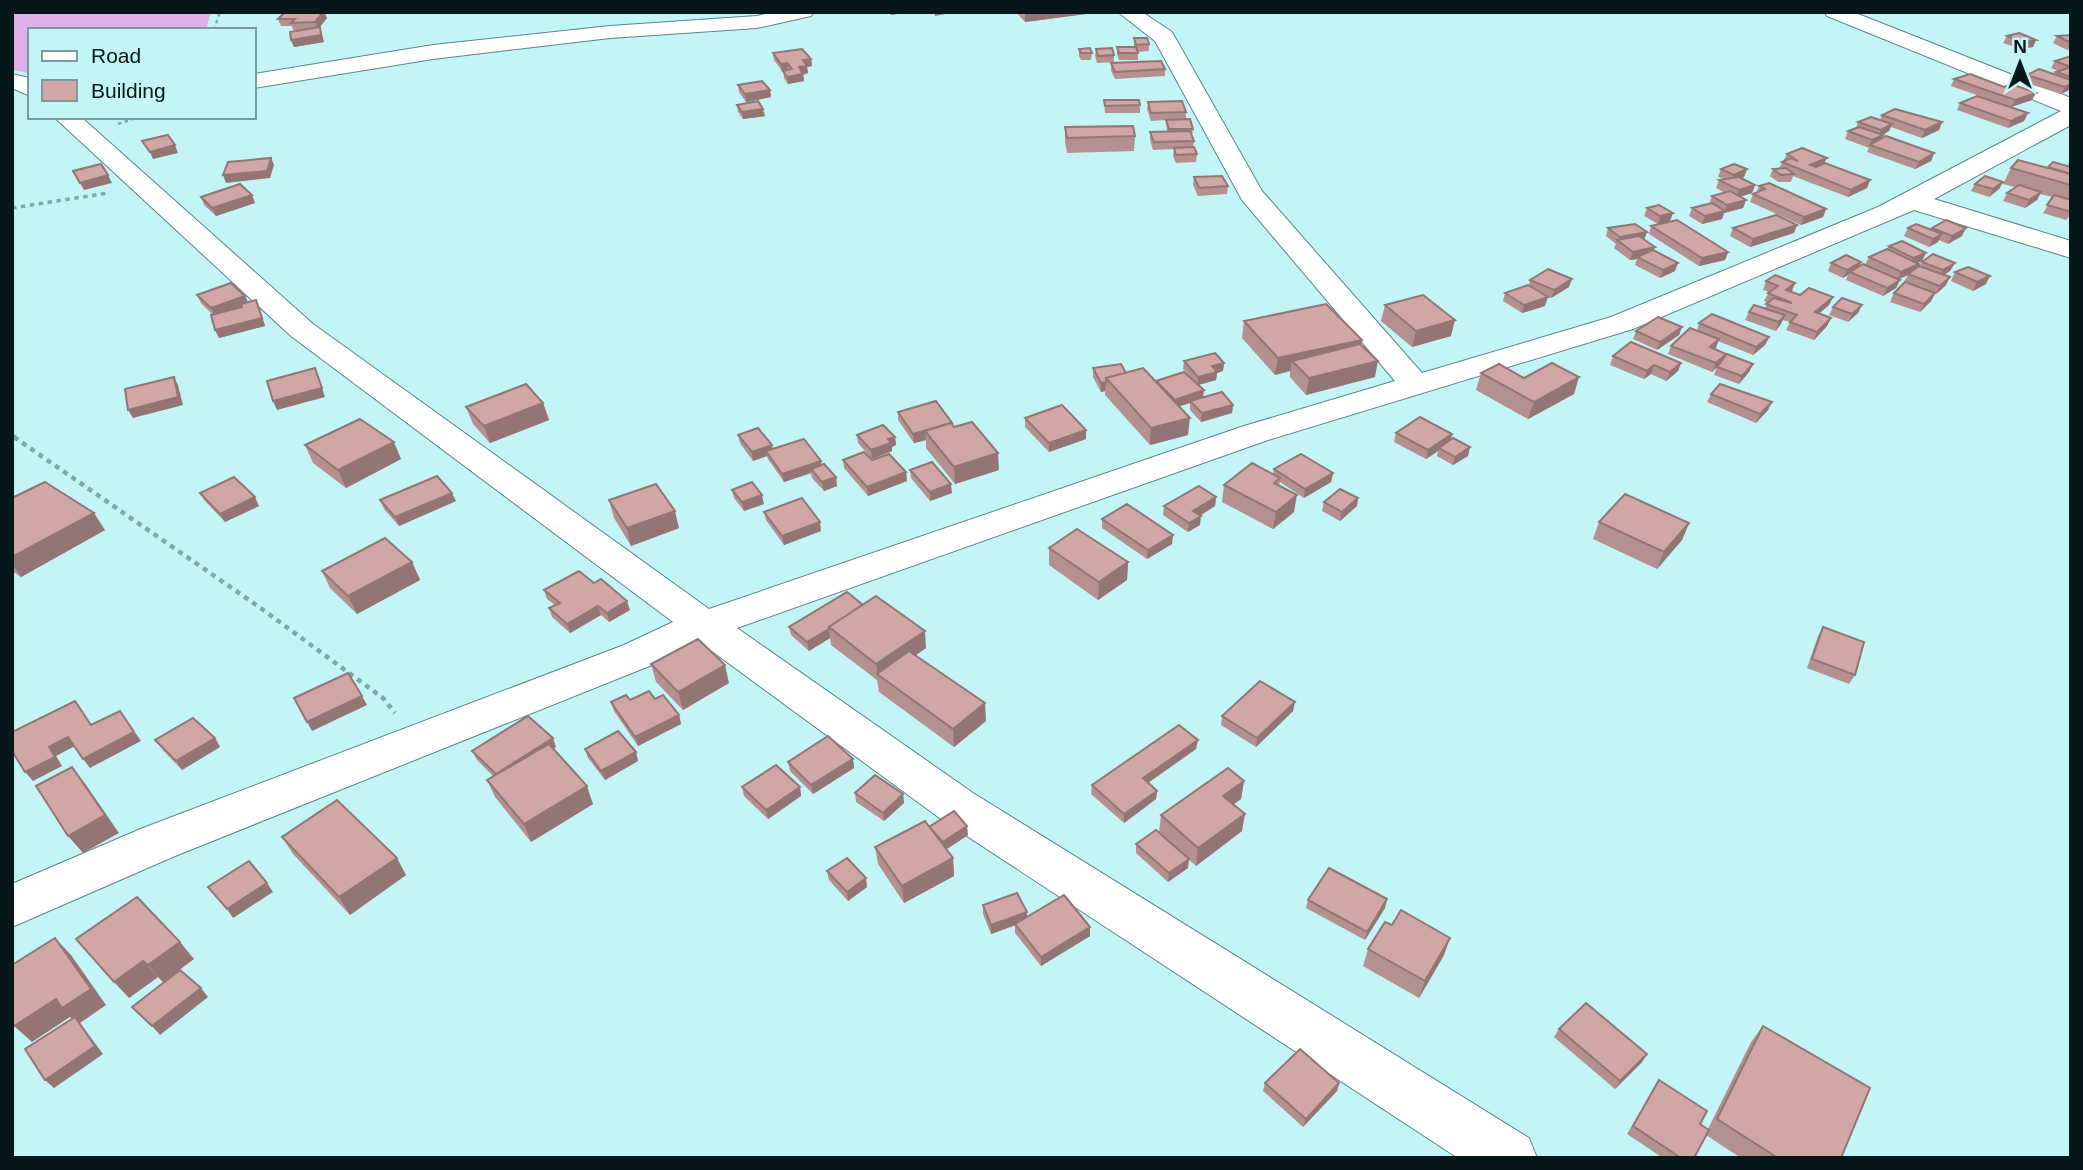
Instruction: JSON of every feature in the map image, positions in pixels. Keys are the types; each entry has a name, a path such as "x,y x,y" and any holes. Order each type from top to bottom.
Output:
{"street":[{"path":"256,82 433,52 610,32 757,22 804,12"},
{"path":"1128,12 1164,37 1251,194 1416,386"},
{"path":"1834,12 2071,106"},
{"path":"12,906 159,842 638,655 704,625 1256,433 1622,323 1787,256 1911,200 2071,115"},
{"path":"69,119 94,139 302,330 704,625 957,806 1508,1158"},
{"path":"1911,200 2071,250"}],"path":[{"path":"12,208 92,197 142,183"},
{"path":"12,435 262,609 383,698 417,742"}],"shaded area":[{"path":"12,12 211,12 207,28 28,28 28,73 12,70"}],"building":[{"path":"323,12 315,22 291,23 295,19 278,19 284,13"},
{"path":"320,27 321,35 291,40 290,32"},
{"path":"2019,33 2036,40 2024,42 2007,36"},
{"path":"2071,35 2071,43 2057,36"},
{"path":"1134,38 1147,38 1149,44 1136,45"},
{"path":"1117,47 1136,47 1138,53 1119,53"},
{"path":"1090,48 1092,53 1081,53 1079,49"},
{"path":"1112,48 1114,55 1098,56 1096,49"},
{"path":"802,49 811,59 803,60 807,66 799,67 803,74 787,77 783,71 792,69 787,63 781,64 773,53"},
{"path":"2071,56 2071,67 2055,61"},
{"path":"1161,61 1165,69 1115,72 1111,63"},
{"path":"2071,67 2071,77 2056,72"},
{"path":"2039,69 2071,80 2071,84 2065,87 2027,75"},
{"path":"1970,74 2004,87 2012,84 2036,93 2015,100 1954,79"},
{"path":"762,81 770,90 745,94 738,85"},
{"path":"1977,96 2028,113 2011,121 1960,103"},
{"path":"1104,100 1139,100 1140,105 1105,106"},
{"path":"758,101 763,109 742,112 737,105"},
{"path":"1182,101 1186,112 1151,113 1148,102"},
{"path":"1895,109 1942,122 1925,130 1882,115"},
{"path":"1871,117 1892,124 1881,130 1858,122"},
{"path":"1190,119 1193,129 1169,129 1166,120"},
{"path":"1133,126 1135,136 1067,138 1065,127"},
{"path":"1859,127 1883,135 1872,140 1848,131"},
{"path":"1190,131 1194,141 1154,142 1150,132"},
{"path":"168,135 175,145 150,152 142,141"},
{"path":"1886,136 1934,153 1919,162 1870,145"},
{"path":"1194,147 1197,154 1176,155 1174,148"},
{"path":"1802,148 1827,158 1810,165 1816,167 1825,163 1870,180 1851,190 1782,162 1791,158 1798,161 1787,154"},
{"path":"271,158 267,171 223,175 228,162"},
{"path":"2018,160 2071,174 2071,185 2011,168"},
{"path":"2053,162 2071,167 2071,174 2048,167"},
{"path":"101,164 108,175 80,183 73,171"},
{"path":"1734,164 1747,169 1734,175 1721,169"},
{"path":"1786,168 1794,174 1781,175 1773,169"},
{"path":"1222,176 1228,186 1199,188 1194,177"},
{"path":"1985,176 2003,182 1993,189 1975,184"},
{"path":"1739,177 1755,185 1739,190 1719,180"},
{"path":"1769,183 1826,209 1804,217 1753,194 1765,189 1759,186"},
{"path":"240,184 252,195 212,208 201,197"},
{"path":"2019,185 2041,192 2029,200 2007,193"},
{"path":"1730,191 1746,200 1727,205 1712,196"},
{"path":"2054,195 2071,200 2071,212 2047,205"},
{"path":"1712,203 1725,211 1705,216 1692,208"},
{"path":"1659,205 1673,213 1660,216 1647,208"},
{"path":"1776,215 1797,225 1753,239 1733,228"},
{"path":"1677,220 1728,252 1702,258 1651,226"},
{"path":"1946,220 1966,228 1952,236 1932,228"},
{"path":"1635,224 1647,232 1620,237 1608,228"},
{"path":"1916,224 1942,234 1933,239 1908,228"},
{"path":"1639,236 1655,247 1633,252 1617,240"},
{"path":"1902,241 1926,253 1913,258 1889,246"},
{"path":"1887,249 1919,264 1901,272 1869,257"},
{"path":"1653,250 1678,263 1663,270 1637,257"},
{"path":"1933,254 1955,263 1943,270 1922,262"},
{"path":"1846,255 1861,262 1847,270 1831,263"},
{"path":"1863,264 1900,280 1887,288 1850,272"},
{"path":"1919,266 1950,277 1940,286 1908,274"},
{"path":"1968,267 1990,276 1977,282 1955,272"},
{"path":"1548,269 1572,279 1554,290 1530,280"},
{"path":"1775,275 1795,283 1786,290 1800,295 1809,288 1833,297 1815,312 1831,318 1817,332 1790,322 1797,315 1766,304 1774,298 1792,303 1768,293 1778,286 1766,281"},
{"path":"1905,282 1935,293 1924,304 1894,293"},
{"path":"231,283 245,296 211,308 197,295"},
{"path":"1528,285 1548,297 1524,305 1505,293"},
{"path":"1423,295 1455,320 1416,331 1385,305"},
{"path":"1842,298 1862,305 1852,314 1833,307"},
{"path":"256,300 262,318 215,330 211,315 242,307 241,304"},
{"path":"1326,304 1362,340 1278,358 1244,321"},
{"path":"1754,305 1785,315 1779,322 1749,312"},
{"path":"1712,314 1769,337 1756,347 1699,323"},
{"path":"1658,317 1682,327 1660,342 1636,331"},
{"path":"1690,328 1719,339 1710,347 1726,354 1716,363 1671,346"},
{"path":"1631,342 1681,363 1670,372 1654,365 1647,371 1613,356"},
{"path":"1360,344 1378,361 1309,378 1292,361"},
{"path":"1215,353 1224,363 1212,366 1217,372 1198,377 1184,361"},
{"path":"1727,354 1753,364 1742,376 1717,367"},
{"path":"1552,363 1579,377 1534,402 1481,373 1499,364 1524,378"},
{"path":"1121,364 1126,373 1106,378 1106,382 1101,383 1093,368"},
{"path":"315,368 322,388 273,401 267,381"},
{"path":"1143,368 1190,418 1151,428 1106,378"},
{"path":"1184,372 1204,390 1175,400 1156,381"},
{"path":"174,377 178,397 128,410 125,389"},
{"path":"526,384 543,403 484,426 466,407"},
{"path":"1720,384 1772,402 1760,414 1711,394"},
{"path":"1222,392 1233,405 1202,413 1190,401"},
{"path":"936,401 953,424 913,434 898,412"},
{"path":"1062,405 1086,430 1049,443 1025,418"},
{"path":"1420,417 1452,434 1428,450 1396,433"},
{"path":"360,419 394,442 338,470 305,445"},
{"path":"972,422 998,453 954,467 925,431 951,423 954,427"},
{"path":"883,425 895,437 888,439 891,443 871,450 857,435"},
{"path":"758,428 772,445 752,452 738,435"},
{"path":"1453,438 1470,447 1455,457 1439,448"},
{"path":"804,439 821,461 782,474 766,451"},
{"path":"864,452 872,460 889,454 906,472 867,487 843,460"},
{"path":"1301,454 1333,473 1305,489 1274,469"},
{"path":"932,462 951,484 930,492 910,470"},
{"path":"1252,463 1280,478 1274,483 1297,495 1276,512 1224,485"},
{"path":"824,464 836,477 822,482 811,469"},
{"path":"437,476 452,493 395,517 380,500"},
{"path":"234,477 255,497 220,514 200,493"},
{"path":"45,482 94,513 12,557 12,498"},
{"path":"752,482 762,495 742,502 732,490"},
{"path":"656,484 675,511 627,528 609,500"},
{"path":"1199,486 1216,497 1193,511 1201,516 1189,523 1164,506"},
{"path":"1340,489 1358,498 1342,512 1324,502"},
{"path":"1625,494 1689,523 1664,552 1599,522"},
{"path":"802,498 820,522 782,536 764,512"},
{"path":"1127,504 1173,535 1148,550 1102,519"},
{"path":"1077,529 1128,562 1099,582 1049,548"},
{"path":"385,538 412,562 348,596 322,571"},
{"path":"579,571 594,583 601,579 627,601 607,613 598,606 567,624 549,608 560,603 544,590"},
{"path":"847,592 863,605 829,629 807,642 789,627"},
{"path":"876,596 925,631 876,664 829,627"},
{"path":"1823,627 1864,642 1855,675 1812,659"},
{"path":"698,639 725,665 678,692 651,664"},
{"path":"909,651 985,703 953,729 877,674"},
{"path":"348,673 362,696 307,722 294,698"},
{"path":"1260,681 1295,702 1257,738 1222,716"},
{"path":"649,691 655,699 663,695 679,715 635,737 611,702 626,695 630,700"},
{"path":"75,701 91,725 120,711 134,732 83,759 68,737 49,747 55,757 25,772 12,751 12,732"},
{"path":"528,716 553,738 496,774 472,751"},
{"path":"193,718 215,738 176,761 155,740"},
{"path":"1179,725 1198,740 1143,778 1157,791 1124,814 1092,785"},
{"path":"618,731 636,752 601,771 585,749"},
{"path":"828,736 853,759 811,785 788,762"},
{"path":"549,744 587,786 524,824 487,780"},
{"path":"776,765 800,787 766,810 742,787"},
{"path":"72,767 105,815 68,836 36,786"},
{"path":"1228,768 1244,781 1223,796 1245,814 1198,848 1161,815"},
{"path":"875,775 903,794 883,813 855,793"},
{"path":"337,800 397,858 339,897 282,837"},
{"path":"954,811 967,826 943,842 929,827"},
{"path":"925,821 953,858 902,886 875,847"},
{"path":"1156,830 1189,859 1169,873 1136,844"},
{"path":"847,858 866,878 847,892 827,871"},
{"path":"249,861 267,883 227,909 208,887"},
{"path":"1329,868 1387,899 1367,932 1308,900"},
{"path":"1017,893 1027,912 991,925 983,905"},
{"path":"1064,895 1090,927 1041,957 1015,924"},
{"path":"137,897 180,942 148,965 143,961 114,982 76,939"},
{"path":"1401,910 1450,938 1425,981 1368,949 1385,922 1392,925"},
{"path":"55,938 91,989 62,1008 56,999 14,1026 12,965"},
{"path":"180,970 201,988 152,1026 132,1007"},
{"path":"1586,1003 1647,1054 1620,1081 1559,1029"},
{"path":"75,1017 95,1046 45,1080 25,1049"},
{"path":"1763,1026 1870,1088 1841,1158 1778,1158 1717,1119"},
{"path":"1300,1049 1339,1083 1306,1119 1265,1083"},
{"path":"1659,1080 1707,1111 1700,1124 1709,1130 1694,1158 1681,1158 1633,1126"}]}
